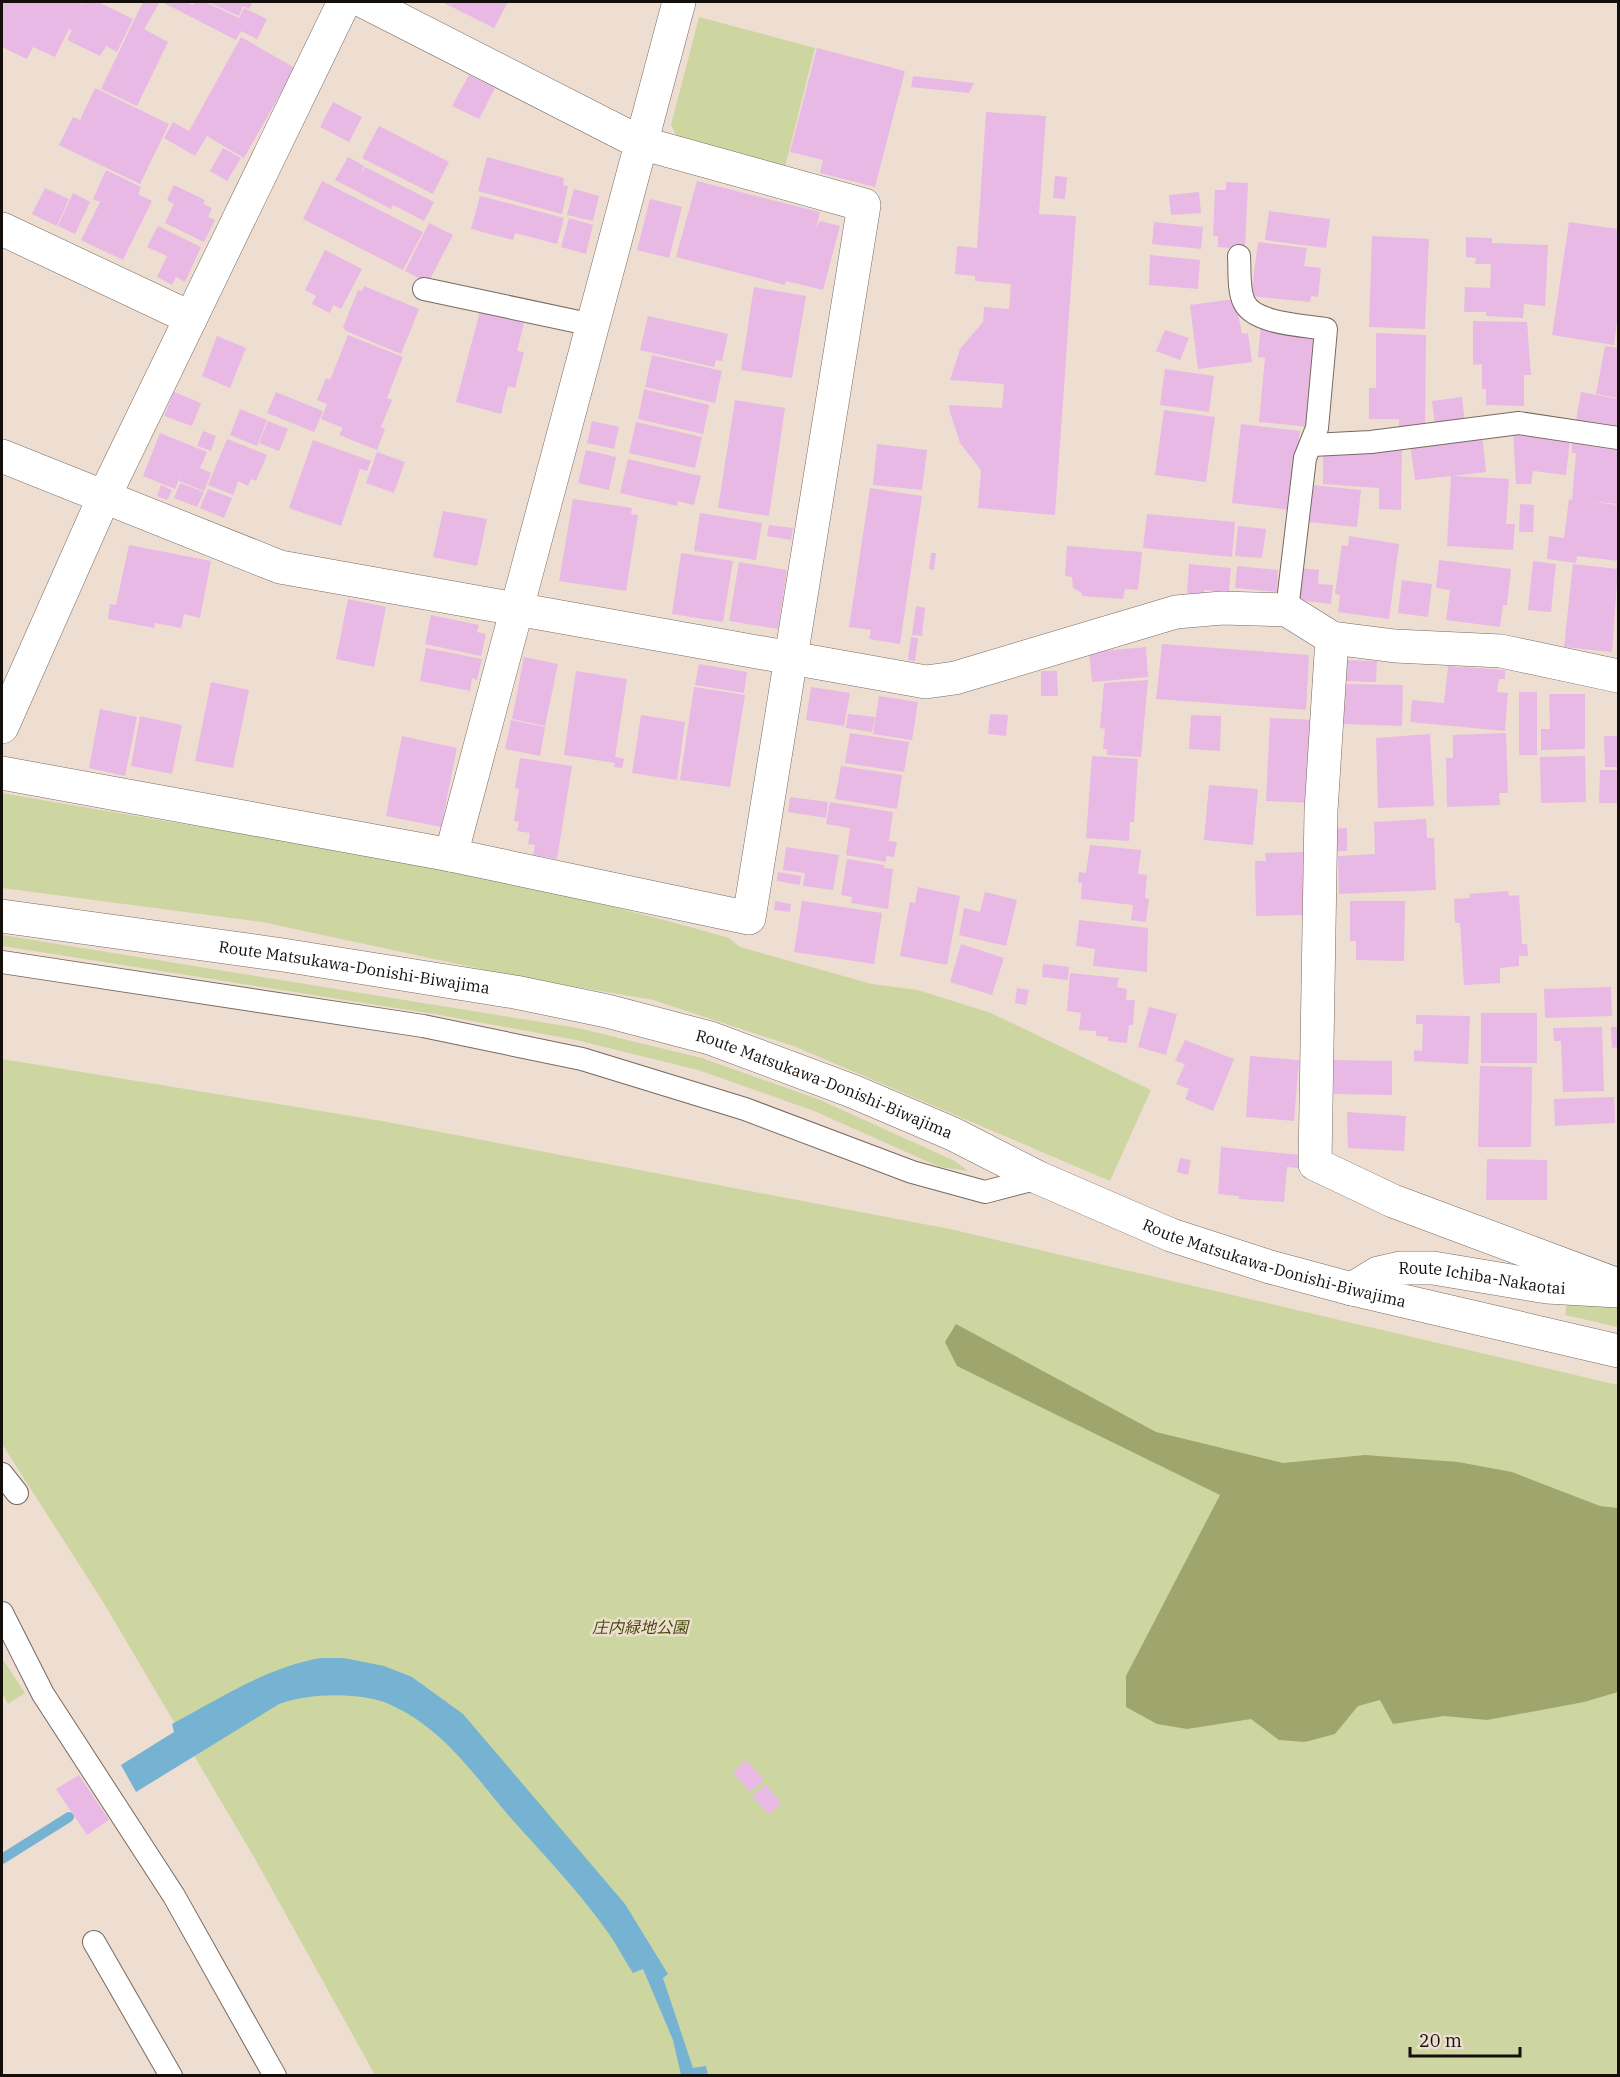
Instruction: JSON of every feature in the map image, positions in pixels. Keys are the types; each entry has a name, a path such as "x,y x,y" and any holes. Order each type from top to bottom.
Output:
{"street":[{"path":"2,727 104,497 344,2"},
{"path":"2,773 451,855 749,918 864,205 641,142 365,2"},
{"path":"451,855 679,2"},
{"path":"2,228 191,318"},
{"path":"2,456 280,567 926,682 955,678 1176,612 1222,608 1287,610 1332,638 1395,646 1501,651 1618,676"},
{"path":"1332,638 1321,811 1315,1164 1393,1201 1618,1285"},
{"name":"Route Matsukawa-Donishi-Biwajima","path":"2,916 283,955 515,992 607,1011 710,1038 852,1090 953,1134 1039,1178 1171,1235 1270,1267 1352,1289 1618,1351"},
{"name":"Route Ichiba-Nakaotai","path":"1352,1289 1377,1273 1400,1268 1433,1268 1546,1287 1618,1291"}],"lane":[{"path":"1239,256 1243,301 1249,311 1260,318 1326,329 1317,428 1305,458 1287,610"},
{"path":"424,289 593,325"},
{"path":"1312,445 1371,442 1519,423 1618,438"},
{"path":"2,962 423,1026 582,1059 745,1109 912,1172 985,1192 1039,1178"},
{"path":"2,1474 17,1493"},
{"path":"2,1612 43,1694 174,1896 275,2076"},
{"path":"94,1942 171,2076"}],"green space":[{"path":"699,17 815,48 785,167 678,139 671,125"},
{"path":"2,793 458,873 639,914 729,938 740,947 872,984 918,990 991,1013 1151,1090 1110,1181 796,1047 653,1000 513,976 262,922 2,888"},
{"path":"2,935 578,1028 702,1058 818,1099 955,1161 968,1171 940,1167 814,1111 698,1070 576,1040 434,1014 2,946"},
{"name":"庄内緑地公園","path":"2,1059 382,1121 950,1229 1618,1385 1618,2075 375,2075 254,1857 103,1602 2,1444"},
{"path":"1567,1301 1618,1305 1618,1327 1565,1315"},
{"path":"956,1324 1156,1432 1283,1463 1365,1455 1458,1462 1512,1472 1600,1506 1618,1508 1618,1692 1584,1702 1487,1720 1444,1716 1393,1724 1380,1700 1358,1706 1335,1734 1305,1742 1279,1740 1251,1719 1187,1729 1157,1724 1126,1707 1126,1676 1220,1495 957,1366 945,1342"},
{"path":"2,1658 25,1693 8,1704 2,1693"}],"water":[{"path":"320,1658 344,1658 384,1666 412,1677 463,1714 625,1904 668,1974 663,1978 693,2068 706,2066 708,2075 681,2075 673,2040 643,1969 633,1973 608,1932 582,1898 458,1755 429,1728 395,1707 369,1698 337,1695 292,1700 279,1704 136,1792 121,1765 174,1732 172,1724 262,1676"}],"building":[{"path":"2,2 82,2 80,8 83,2 98,2 133,19 117,52 106,46 100,56 67,40 72,30 69,29 55,57 33,47 27,59 2,47"},
{"path":"143,2 160,2 144,29 168,42 137,106 101,89"},
{"path":"162,2 185,2 193,5 195,2 205,2 239,18 244,8 267,19 257,39 241,31 236,40"},
{"path":"208,2 248,2 252,4 249,9 243,6 239,16"},
{"path":"442,2 508,2 494,28"},
{"path":"241,37 295,68 244,158 207,136 195,156 164,138 173,122 189,131"},
{"path":"817,48 905,71 875,187 820,173 823,160 790,152"},
{"path":"469,75 495,88 479,119 452,106"},
{"path":"913,76 974,83 969,93 911,87"},
{"path":"95,88 169,124 140,184 59,145 73,117 80,120"},
{"path":"333,102 362,117 349,142 320,127"},
{"path":"986,112 1046,116 1039,214 1076,216 1055,515 978,508 981,470 960,443 950,412 949,405 1002,408 1004,384 950,380 960,349 983,322 984,307 1009,309 1011,284 975,281 975,276 955,274 957,246 977,248"},
{"path":"379,126 449,162 433,194 362,158"},
{"path":"223,148 241,158 227,181 210,171"},
{"path":"348,157 364,166 360,176 365,167 434,202 424,221 393,205 391,209 335,180"},
{"path":"487,157 564,178 563,185 568,186 562,214 478,191"},
{"path":"106,170 141,187 138,194 152,201 123,260 81,240 100,202 93,199"},
{"path":"1055,176 1067,177 1065,199 1053,198"},
{"path":"322,181 423,232 403,270 303,219"},
{"path":"697,181 820,212 816,228 820,221 840,226 823,290 786,281 785,285 676,257"},
{"path":"1226,182 1248,183 1245,249 1218,247 1218,236 1213,236 1215,190 1226,190"},
{"path":"174,185 205,200 203,204 212,208 208,217 215,220 204,242 165,223 174,204 167,200"},
{"path":"45,188 69,199 57,226 32,214"},
{"path":"574,189 599,196 593,221 567,215"},
{"path":"1199,192 1201,213 1171,215 1169,195"},
{"path":"73,193 90,202 75,234 58,226"},
{"path":"480,196 564,218 557,244 515,233 513,240 471,229"},
{"path":"650,199 682,207 669,258 637,250"},
{"path":"1269,211 1330,219 1326,248 1265,240"},
{"path":"569,218 593,225 586,254 561,247"},
{"path":"1154,222 1203,227 1201,249 1152,244"},
{"path":"1569,222 1618,229 1618,314 1614,345 1552,335"},
{"path":"429,223 453,235 428,283 405,271"},
{"path":"158,226 201,247 185,282 176,277 172,285 157,277 167,256 147,247"},
{"path":"1372,236 1429,239 1425,329 1369,327"},
{"path":"1466,237 1492,238 1492,243 1548,245 1545,306 1524,304 1523,318 1486,316 1486,312 1464,312 1465,287 1490,288 1491,264 1475,264 1476,258 1466,257"},
{"path":"1258,242 1307,248 1304,266 1321,268 1318,297 1311,296 1310,302 1251,296"},
{"path":"325,250 362,269 341,309 333,305 330,313 312,304 316,296 305,290"},
{"path":"1150,255 1200,260 1198,289 1149,285"},
{"path":"364,286 419,309 401,354 346,331 343,327 358,290 362,291"},
{"path":"754,287 806,296 792,378 741,370"},
{"path":"1235,299 1242,334 1248,333 1252,362 1198,369 1190,305"},
{"path":"480,311 524,323 517,351 524,352 515,388 508,386 501,414 456,402"},
{"path":"648,316 728,334 722,361 716,360 714,367 640,350"},
{"path":"1473,321 1527,322 1531,375 1524,375 1524,406 1486,405 1486,389 1482,389 1482,364 1473,365"},
{"path":"1261,324 1315,333 1311,427 1259,422 1265,358 1258,357"},
{"path":"1165,330 1189,338 1180,360 1156,351"},
{"path":"1376,333 1426,335 1425,427 1399,430 1399,419 1369,419 1369,388 1376,388"},
{"path":"348,335 403,357 387,398 392,400 381,427 385,429 377,450 339,435 343,428 321,419 327,404 317,400 326,378 330,380"},
{"path":"217,336 246,348 230,388 202,376"},
{"path":"1605,346 1618,348 1618,398 1596,394"},
{"path":"652,355 722,371 715,403 645,387"},
{"path":"1165,369 1214,376 1209,412 1160,405"},
{"path":"644,389 709,405 703,434 638,419"},
{"path":"174,392 201,403 192,426 164,416"},
{"path":"276,392 323,411 314,432 267,413"},
{"path":"1581,392 1618,399 1617,427 1576,420"},
{"path":"1462,397 1465,423 1435,426 1432,401"},
{"path":"735,400 785,408 769,516 718,508"},
{"path":"240,409 267,420 257,446 230,435"},
{"path":"1164,410 1215,417 1206,482 1155,475"},
{"path":"268,421 288,429 279,451 259,443"},
{"path":"592,421 619,427 614,449 587,443"},
{"path":"636,422 702,437 695,468 629,453"},
{"path":"1241,424 1300,431 1290,510 1232,503"},
{"path":"1513,430 1570,438 1566,475 1533,471 1531,484 1516,484"},
{"path":"203,431 216,436 211,451 197,446"},
{"path":"160,433 207,452 200,468 211,473 204,491 179,481 183,470 175,489 143,476"},
{"path":"1482,434 1486,472 1452,476 1509,479 1506,524 1515,524 1513,550 1447,546 1451,476 1415,480 1410,442"},
{"path":"227,439 267,455 256,481 251,479 248,486 238,481 233,495 208,485"},
{"path":"313,440 371,461 367,471 360,469 341,526 289,508"},
{"path":"1572,443 1618,447 1618,504 1587,501 1618,505 1618,561 1577,556 1576,563 1547,559 1549,536 1564,538 1569,499 1572,500 1576,453 1572,453"},
{"path":"877,444 927,450 922,490 873,485"},
{"path":"1402,449 1401,510 1379,509 1379,488 1323,484 1323,451"},
{"path":"586,450 616,457 609,490 578,483"},
{"path":"377,452 405,462 394,493 366,483"},
{"path":"628,459 701,476 694,505 678,501 677,506 620,493"},
{"path":"180,483 204,492 197,507 174,498"},
{"path":"161,485 172,490 167,500 157,496"},
{"path":"1312,485 1361,490 1357,527 1308,522"},
{"path":"870,488 922,496 900,644 869,639 871,630 849,627"},
{"path":"208,489 232,498 224,518 200,508"},
{"path":"573,499 632,508 631,514 638,515 626,591 559,581"},
{"path":"1520,504 1534,505 1533,532 1519,532"},
{"path":"443,511 487,519 477,566 433,557"},
{"path":"700,513 762,523 756,560 694,551"},
{"path":"1147,514 1235,522 1232,557 1143,548"},
{"path":"769,525 793,528 791,540 767,536"},
{"path":"1238,526 1266,529 1262,558 1235,556"},
{"path":"1349,536 1399,544 1389,619 1338,612 1340,595 1335,594 1342,545 1348,546"},
{"path":"129,545 211,561 200,618 184,614 181,628 155,623 154,628 108,619 110,604 116,605"},
{"path":"1067,546 1142,552 1138,590 1125,589 1123,599 1082,596 1082,593 1073,588 1072,577 1065,576"},
{"path":"681,553 733,561 723,622 672,614"},
{"path":"931,553 936,553 934,570 929,569"},
{"path":"1439,560 1511,569 1507,605 1503,605 1500,627 1446,620 1450,590 1436,588"},
{"path":"1533,561 1556,564 1551,612 1528,610"},
{"path":"739,562 787,570 778,629 729,621"},
{"path":"1189,564 1231,568 1229,592 1204,590 1204,595 1187,593"},
{"path":"1573,564 1618,569 1612,652 1564,647"},
{"path":"1237,566 1278,570 1277,592 1235,588"},
{"path":"1301,568 1319,570 1318,584 1333,585 1331,604 1298,600"},
{"path":"1402,580 1432,584 1428,617 1398,613"},
{"path":"348,599 386,607 374,667 336,659"},
{"path":"916,606 925,608 922,636 912,635"},
{"path":"431,615 479,625 477,632 486,634 481,656 425,644"},
{"path":"911,637 918,638 915,661 908,660"},
{"path":"1162,644 1309,655 1306,710 1156,699"},
{"path":"1146,647 1148,677 1092,682 1089,652"},
{"path":"426,648 482,659 477,680 472,678 470,691 420,681"},
{"path":"524,657 558,664 545,726 512,719"},
{"path":"1345,660 1377,661 1376,682 1344,681"},
{"path":"699,664 747,672 744,693 695,685"},
{"path":"1448,666 1505,670 1505,679 1499,679 1497,692 1508,693 1505,731 1410,722 1412,700 1444,703"},
{"path":"576,671 627,679 615,757 624,759 622,768 614,767 615,763 564,755"},
{"path":"1041,671 1057,671 1058,696 1041,696"},
{"path":"1148,680 1141,757 1107,755 1107,749 1103,749 1105,729 1100,728 1104,683"},
{"path":"211,682 249,690 233,768 195,761"},
{"path":"1345,684 1403,685 1402,726 1343,724"},
{"path":"694,687 745,695 730,787 680,780"},
{"path":"811,687 850,693 844,726 806,720"},
{"path":"1519,692 1537,692 1537,755 1519,755"},
{"path":"1549,694 1585,694 1585,749 1541,750 1541,729 1550,729"},
{"path":"879,696 918,702 912,740 873,734"},
{"path":"100,709 137,717 125,776 89,768"},
{"path":"848,714 875,717 872,732 846,728"},
{"path":"990,714 1008,715 1006,736 988,734"},
{"path":"641,715 685,722 677,780 632,773"},
{"path":"1191,715 1221,716 1220,751 1189,749"},
{"path":"140,716 182,725 172,774 131,766"},
{"path":"1270,718 1317,720 1315,803 1266,801"},
{"path":"511,720 545,727 540,756 505,749"},
{"path":"850,733 909,742 904,772 845,763"},
{"path":"1506,733 1508,793 1499,793 1500,805 1447,807 1446,758 1453,758 1453,735"},
{"path":"1430,734 1434,806 1378,808 1376,738"},
{"path":"402,736 457,748 441,827 386,816"},
{"path":"1604,736 1618,736 1618,767 1605,767"},
{"path":"1092,756 1138,759 1134,822 1130,822 1129,841 1086,838"},
{"path":"1585,756 1586,802 1541,803 1540,757"},
{"path":"520,758 572,766 557,859 533,855 535,845 528,844 530,833 517,831 519,822 514,821 519,789 515,788"},
{"path":"841,766 902,775 897,809 835,799"},
{"path":"1600,770 1618,770 1618,803 1599,803"},
{"path":"1209,785 1258,789 1253,845 1204,840"},
{"path":"790,797 828,802 826,818 788,812"},
{"path":"830,802 893,812 889,841 897,842 894,857 886,856 886,862 846,855 850,828 826,824"},
{"path":"1426,819 1427,838 1434,838 1436,890 1339,894 1338,856 1375,854 1374,822"},
{"path":"1347,828 1347,851 1333,851 1332,829"},
{"path":"1090,845 1141,850 1138,874 1147,875 1145,898 1149,899 1146,922 1131,920 1133,905 1081,899 1082,883 1078,883 1079,872 1086,873"},
{"path":"786,847 839,855 833,890 803,886 805,873 783,870"},
{"path":"1306,852 1307,915 1256,916 1255,861 1266,861 1265,853"},
{"path":"847,859 884,865 884,868 893,869 888,909 851,903 852,897 841,895"},
{"path":"778,872 801,876 800,885 777,881"},
{"path":"918,887 960,896 947,965 900,956 910,902 915,903"},
{"path":"1508,891 1509,896 1519,895 1522,944 1527,944 1528,956 1519,956 1519,966 1500,968 1500,983 1464,985 1460,923 1455,923 1454,899 1470,898 1469,894"},
{"path":"985,892 1017,900 1006,946 959,935 964,908 980,912"},
{"path":"775,901 791,904 790,912 774,910"},
{"path":"802,901 882,913 874,964 794,952"},
{"path":"1350,901 1405,901 1404,961 1356,960 1356,941 1350,941"},
{"path":"1079,920 1148,928 1147,972 1093,966 1095,949 1076,946"},
{"path":"961,944 1004,958 992,995 950,982"},
{"path":"1043,964 1069,967 1068,980 1042,977"},
{"path":"1070,973 1119,978 1117,987 1127,989 1126,1000 1135,1000 1133,1025 1129,1025 1127,1043 1108,1041 1108,1037 1096,1036 1096,1031 1079,1030 1081,1013 1067,1011"},
{"path":"1611,987 1612,1016 1545,1018 1544,989"},
{"path":"1017,988 1029,990 1026,1005 1015,1003"},
{"path":"1149,1007 1177,1014 1166,1055 1138,1047"},
{"path":"1481,1013 1537,1013 1537,1063 1481,1063"},
{"path":"1416,1015 1470,1016 1468,1064 1414,1061 1414,1050 1422,1051 1423,1024 1416,1024"},
{"path":"1602,1027 1604,1091 1563,1092 1561,1041 1554,1041 1553,1028"},
{"path":"1611,1027 1618,1027 1618,1047 1612,1048"},
{"path":"1185,1040 1234,1059 1213,1111 1185,1099 1189,1089 1176,1084 1185,1064 1175,1061"},
{"path":"1250,1056 1299,1060 1294,1121 1246,1117"},
{"path":"1334,1060 1392,1061 1392,1095 1334,1094"},
{"path":"1480,1066 1532,1067 1531,1147 1478,1147"},
{"path":"1614,1097 1615,1123 1555,1126 1554,1099"},
{"path":"1347,1112 1406,1116 1404,1151 1348,1148"},
{"path":"1221,1147 1300,1155 1299,1168 1287,1167 1284,1202 1239,1199 1239,1196 1218,1194"},
{"path":"1180,1158 1191,1160 1188,1175 1177,1172"},
{"path":"1487,1159 1547,1160 1547,1200 1486,1200"},
{"path":"746,1760 764,1780 750,1792 733,1772"},
{"path":"79,1775 109,1820 87,1835 56,1789"},
{"path":"766,1785 781,1803 769,1814 752,1796"}],"waterway":[{"path":"2,1859 69,1817"}]}
